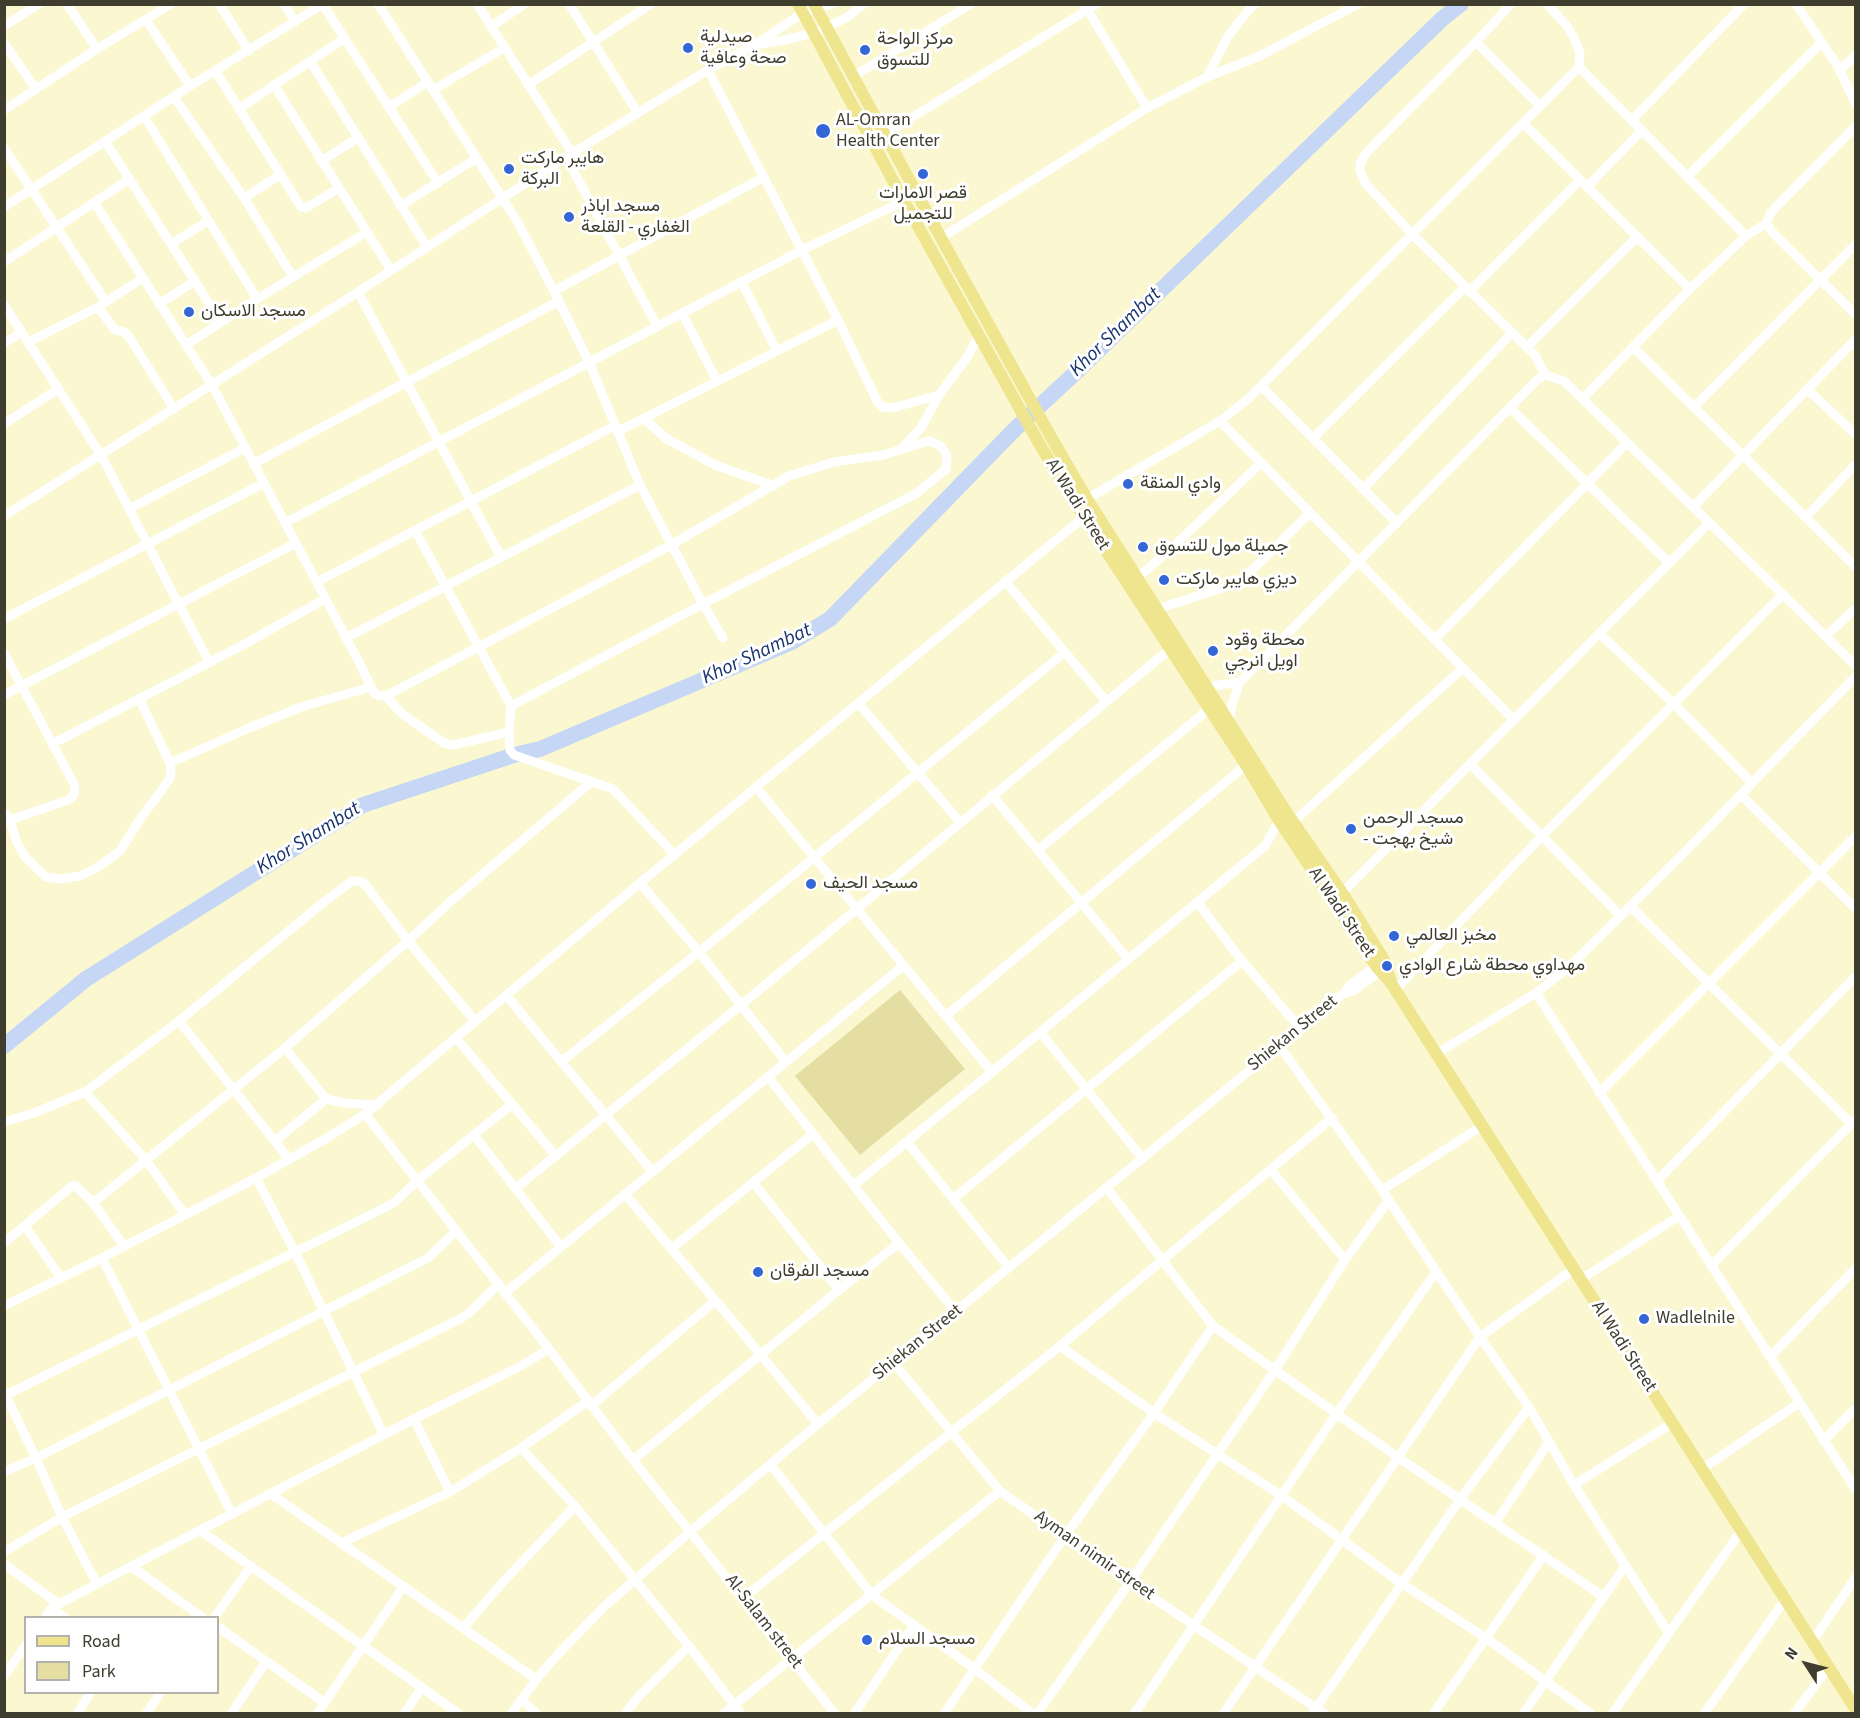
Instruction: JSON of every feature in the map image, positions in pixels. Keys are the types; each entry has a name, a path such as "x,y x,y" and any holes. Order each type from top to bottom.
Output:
{"main road":[{"name":"Al Wadi Street","path":"815,6 1087,499 1229,720 1286,818 1382,966"},
{"name":"Al Wadi Street","path":"801,9 904,201 1040,445 1084,517 1246,765 1342,893 1393,987 1855,1710"}],"street":[{"path":"4,26 39,4"},
{"path":"67,4 97,50"},
{"path":"4,110 171,4"},
{"path":"219,4 249,51"},
{"path":"284,4 295,22"},
{"path":"378,4 503,197 589,362 640,484 723,638"},
{"path":"477,4 569,155 657,326"},
{"path":"491,27 524,4"},
{"path":"568,4 638,114"},
{"path":"528,85 651,4"},
{"path":"4,516 212,386 569,155 708,70 756,44 801,9 832,4"},
{"path":"756,44 814,33 846,18 864,4"},
{"path":"854,76 971,4"},
{"path":"885,134 1086,7 1097,4"},
{"path":"1207,77 1227,38 1255,4"},
{"path":"941,238 1147,108 1207,77 1260,56 1342,8 1358,4"},
{"path":"1511,4 1366,153 1360,164 1360,171 1365,183 1413,234 1535,355 1545,375"},
{"path":"1087,499 1220,421 1262,386 1579,67 1580,53 1574,39 1547,4"},
{"path":"1632,120 1744,4"},
{"path":"1797,4 1840,70 1856,104"},
{"path":"1804,16 1806,4"},
{"path":"4,207 190,86 323,5 438,183"},
{"path":"1086,7 1147,108"},
{"path":"146,20 190,86"},
{"path":"240,108 345,38"},
{"path":"1476,42 1540,106"},
{"path":"1688,176 1821,42"},
{"path":"4,43 36,89"},
{"path":"389,106 504,48"},
{"path":"1840,70 1856,55"},
{"path":"310,61 427,247"},
{"path":"1579,67 1746,236"},
{"path":"708,70 838,320 878,403 883,407 892,408 939,395"},
{"path":"216,72 299,205 303,208 339,188"},
{"path":"274,85 392,270"},
{"path":"174,97 244,198 293,277"},
{"path":"144,116 257,298"},
{"path":"1523,123 1690,289"},
{"path":"1582,399 1690,289 1746,236 1767,223 1775,208 1855,128"},
{"path":"1313,438 1467,289 1642,130"},
{"path":"321,161 358,138"},
{"path":"105,141 221,322"},
{"path":"4,148 57,227 115,330 124,332 130,338 174,409"},
{"path":"400,206 477,158"},
{"path":"244,198 281,174"},
{"path":"554,291 764,177"},
{"path":"4,262 128,180"},
{"path":"285,523 741,281 904,201"},
{"path":"94,202 212,386 371,687 375,694 380,696 386,696 671,545 789,476 810,469 900,450 928,441 941,446 947,456 946,470 917,493 511,706"},
{"path":"171,244 208,222"},
{"path":"1767,223 1771,231 1856,315"},
{"path":"186,345 257,298 367,232"},
{"path":"1527,347 1637,237"},
{"path":"1694,407 1856,244"},
{"path":"29,342 102,304 143,278"},
{"path":"159,304 195,281"},
{"path":"741,281 777,351"},
{"path":"358,292 501,557"},
{"path":"253,464 559,301"},
{"path":"4,304 101,455 209,662"},
{"path":"682,313 717,381"},
{"path":"316,582 470,501 616,429 644,419 838,320"},
{"path":"4,343 22,332"},
{"path":"1363,489 1512,333"},
{"path":"900,450 921,428 939,395 968,356 979,334"},
{"path":"1693,507 1856,339"},
{"path":"1633,347 1856,567"},
{"path":"1229,720 1240,682 1538,379 1545,375 1564,381 1856,666"},
{"path":"1262,386 1397,523"},
{"path":"4,424 58,389"},
{"path":"1807,389 1856,435"},
{"path":"1510,408 1669,563"},
{"path":"644,419 667,439 706,461 774,486"},
{"path":"1220,421 1514,720"},
{"path":"1435,639 1627,443"},
{"path":"129,508 245,448"},
{"path":"1137,579 1261,463"},
{"path":"1806,517 1856,464"},
{"path":"4,619 264,483"},
{"path":"346,638 640,484"},
{"path":"1157,609 1236,583 1252,571 1310,513"},
{"path":"4,1306 256,1178 327,1138 378,1105 640,883 1084,517"},
{"path":"1342,893 1709,523"},
{"path":"415,530 511,706 510,750 514,755 613,789 675,855"},
{"path":"4,695 296,543"},
{"path":"1005,581 1106,701"},
{"path":"1393,987 1468,916 1541,837 1782,595"},
{"path":"52,744 326,599"},
{"path":"1826,636 1856,608"},
{"path":"1599,633 1674,704 1752,783"},
{"path":"516,1188 741,1005 1170,649"},
{"path":"562,1061 699,952 1065,652"},
{"path":"4,653 74,784 75,791 68,801 7,817 17,843 26,858 46,877 53,879 80,876 95,869 120,850 170,778 170,763 139,698"},
{"path":"854,1185 1265,846 1286,818 1463,668"},
{"path":"1436,1054 1536,993 1568,968 1856,676"},
{"path":"1206,687 1240,682"},
{"path":"170,763 301,707 371,687"},
{"path":"386,696 401,713 437,739 453,745 509,732"},
{"path":"859,704 960,822"},
{"path":"1038,850 1209,709"},
{"path":"1470,764 1621,916"},
{"path":"946,1016 1246,765"},
{"path":"93,1203 285,1048 591,782"},
{"path":"756,787 993,1072"},
{"path":"992,795 1128,959"},
{"path":"1741,795 1856,909"},
{"path":"1599,1093 1856,836"},
{"path":"4,1122 34,1113 85,1092 179,1021 352,881 365,884 408,941 475,1021"},
{"path":"640,883 699,952 786,1062"},
{"path":"1197,902 1242,961 1300,1028"},
{"path":"1630,906 1853,1121 1711,1266"},
{"path":"952,1198 1242,961"},
{"path":"505,1293 904,965"},
{"name":"Shiekan Street","path":"511,1713 536,1679 568,1643 606,1605 691,1531 1279,1045 1344,993 1353,991 1382,966"},
{"path":"1657,1181 1856,976"},
{"path":"1536,993 1856,1490"},
{"path":"506,995 653,1172"},
{"path":"179,1021 289,1159"},
{"path":"1041,1032 1143,1159"},
{"path":"456,1038 556,1156"},
{"path":"1279,1045 1389,1200 1529,1407 1574,1485 1668,1632"},
{"path":"285,1048 326,1099 344,1103 378,1105"},
{"path":"769,1077 956,1312"},
{"path":"85,1092 146,1160 185,1215"},
{"path":"275,1141 326,1099"},
{"path":"97,1584 62,1517 5,1395 388,1206 512,1104"},
{"name":"Al-Salam street","path":"365,1114 499,1284 633,1460 835,1713"},
{"path":"743,1598 1060,1346 1332,1118"},
{"path":"1382,1190 1482,1126"},
{"path":"671,1249 813,1134"},
{"path":"474,1135 561,1247"},
{"path":"907,1142 1009,1268"},
{"path":"1271,1170 1346,1260"},
{"path":"256,1178 295,1252 384,1435"},
{"path":"753,1182 839,1290"},
{"path":"4,1243 72,1186 76,1186 93,1203 124,1246"},
{"path":"1107,1188 1212,1326 1399,1458 1604,1597"},
{"path":"625,1194 818,1424"},
{"path":"771,1465 872,1595 1035,1713 1130,1582 1275,1370 1346,1260 1389,1200"},
{"path":"1223,1713 1480,1337 1577,1274 1679,1216"},
{"path":"25,1226 61,1278"},
{"path":"4,1472 36,1458 428,1258 456,1231"},
{"path":"633,1460 899,1243"},
{"path":"102,1258 232,1514"},
{"path":"1770,1357 1856,1268"},
{"path":"1134,1713 1337,1413 1436,1272"},
{"path":"4,1552 62,1517 460,1319 499,1284"},
{"path":"341,1543 450,1492 521,1448 590,1403 715,1300"},
{"path":"944,1713 1065,1536 1154,1413 1212,1326"},
{"path":"1060,1346 1154,1413 1282,1496 1401,1583 1485,1638 1591,1713"},
{"path":"46,1616 55,1606 414,1419 519,1367 549,1349"},
{"name":"Ayman nimir street","path":"894,1363 1000,1491 1256,1666 1318,1712"},
{"path":"1702,1469 1799,1403"},
{"path":"1318,1712 1401,1583 1529,1407"},
{"path":"1823,1441 1856,1408"},
{"path":"414,1419 450,1492"},
{"path":"1574,1485 1672,1423"},
{"path":"1496,1522 1549,1442"},
{"path":"521,1448 575,1506 636,1579 741,1713"},
{"path":"723,1713 1000,1491"},
{"path":"271,1494 536,1679"},
{"path":"463,1628 575,1506"},
{"path":"201,1531 459,1713"},
{"path":"1612,1713 1741,1531"},
{"path":"1433,1713 1544,1555"},
{"path":"4,1564 64,1616"},
{"path":"215,1616 251,1566"},
{"path":"1523,1713 1625,1566"},
{"path":"132,1567 202,1616"},
{"path":"1812,1642 1856,1577"},
{"path":"317,1713 403,1587"},
{"path":"1704,1713 1785,1600"},
{"path":"854,1713 914,1625"},
{"path":"219,1629 325,1703"},
{"path":"625,1713 689,1646"},
{"path":"4,1676 24,1649"},
{"path":"231,1713 266,1662"},
{"path":"1794,1713 1828,1668"},
{"path":"404,1713 422,1687"},
{"path":"76,1713 90,1694"},
{"path":"146,1713 160,1694"},
{"path":"521,1700 537,1713"}],"green space":[{"path":"900,990 965,1069 860,1155 795,1076"}],"waterway":[{"name":"Khor Shambat","path":"4,1046 86,979 363,805 514,755 540,749 792,642 830,619 1015,429 1443,18 1461,4"}],"place":[{"name":"صيدلية صحة وعافية","path":"688,48"},
{"name":"مركز الواحة للتسوق","path":"865,50"},
{"name":"AL-Omran Health Center","path":"823,131"},
{"name":"هايبر ماركت البركة","path":"509,169"},
{"name":"قصر الامارات للتجميل","path":"923,174"},
{"name":"مسجد اباذر الغفاري - القلعة","path":"569,217"},
{"name":"مسجد الاسكان","path":"189,312"},
{"name":"وادي المنقة","path":"1128,484"},
{"name":"جميلة مول للتسوق","path":"1143,547"},
{"name":"ديزي هايبر ماركت","path":"1164,580"},
{"name":"محطة وقود اويل انرجي","path":"1213,651"},
{"name":"مسجد الرحمن - شيخ بهجت","path":"1351,829"},
{"name":"مسجد الحيف","path":"811,884"},
{"name":"مخبز العالمي","path":"1394,936"},
{"name":"مهداوي محطة شارع الوادي","path":"1387,966"},
{"name":"مسجد الفرقان","path":"758,1272"},
{"name":"Wadlelnile","path":"1644,1319"},
{"name":"مسجد السلام","path":"867,1640"}]}
